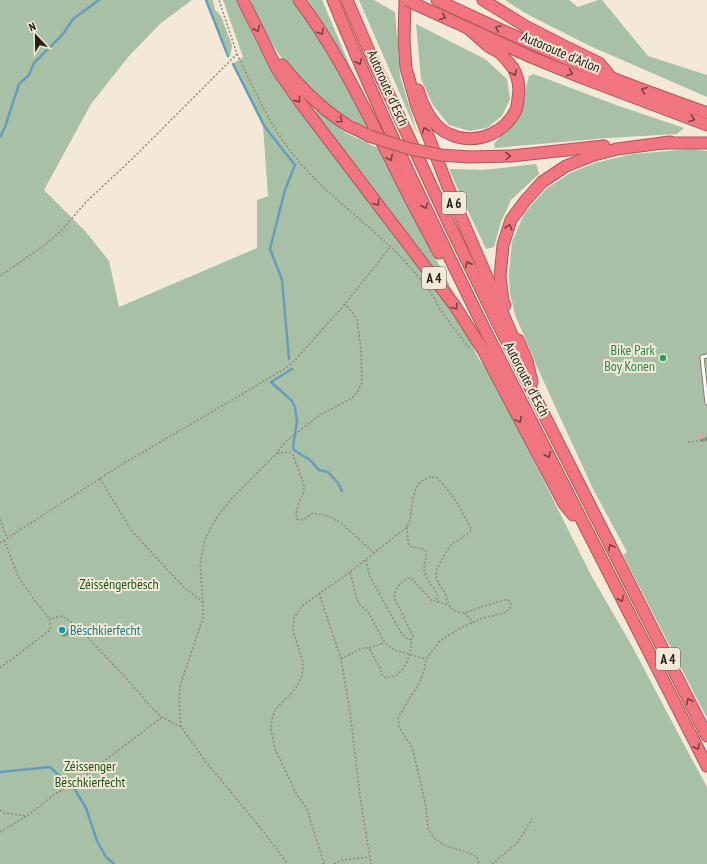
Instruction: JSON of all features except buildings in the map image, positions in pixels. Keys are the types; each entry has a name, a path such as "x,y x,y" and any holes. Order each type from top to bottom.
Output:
{"highway":[{"name":"A 4","path":"245,0 250,15 277,69 300,102 455,306 483,350 564,504 584,527"},
{"name":"A 4","path":"299,0 331,46 459,291 492,358 518,396"},
{"name":"Autoroute d'Esch","path":"333,0 439,237 584,527 707,766"},
{"name":"Autoroute d'Esch","path":"347,0 375,65 452,230 707,736"},
{"name":"Autoroute d'Arlon","path":"437,0 535,45 611,77 707,113"},
{"path":"483,0 525,26 599,63 611,77"},
{"name":"A 6","path":"410,1 404,41 406,68 417,107 448,187 524,361 536,398"},
{"path":"410,1 410,41 413,68 420,95 430,117 441,129 452,135 477,139 498,131 509,121 516,108 519,92 517,76 501,54 488,46 470,30"},
{"name":"Autoroute d'Arlon","path":"410,1 470,30 580,77 707,125"},
{"path":"264,42 305,91 326,110 348,125 369,136 410,149 441,155 511,156 630,144 670,142 707,144"},
{"path":"536,398 527,361 503,301 500,277 503,245 511,220 524,201 542,182 566,166 594,154 617,149 670,142"}],"lane":[{"path":"707,356 702,357 707,403"}],"path":[{"path":"219,0 237,54 257,97 289,150 326,191 390,247 410,267 434,297 441,311 469,348"},
{"path":"0,276 46,244 62,230 86,202 132,160 237,54"},
{"path":"0,543 121,465 289,366 344,304 390,247"},
{"path":"181,727 179,701 180,686 203,618 200,565 204,542 216,518 234,496 285,442 320,415 352,398 358,391 362,382 361,350 357,320 344,304"},
{"path":"688,442 707,440"},
{"path":"277,452 289,452 292,455 304,484 305,490 296,514 297,519 302,520 313,513 328,516 341,523 374,553"},
{"path":"436,601 438,596 424,572 426,551 422,548 414,548 409,546 407,527 410,520 413,498 417,486 422,481 430,477 436,477 449,491 465,516 471,529 470,532 452,544 447,550 436,571 436,576 445,593 449,605 454,611 464,613 470,618 472,623"},
{"path":"100,479 132,531 174,577 186,589 203,602"},
{"path":"0,519 7,538"},
{"path":"323,864 307,809 297,795 275,749 272,730 272,719 275,710 296,688 302,676 303,662 293,631 294,618 302,606 366,560 407,527"},
{"path":"0,668 50,630 50,619 35,601 18,576 4,540"},
{"path":"366,560 370,577 402,634 411,640"},
{"path":"350,572 359,604 368,612 384,643 394,650 426,659"},
{"path":"369,648 380,668 382,675 387,678 394,676 404,667 412,645 411,640 413,638 413,633 394,597 398,585 409,578 412,579 432,601 449,605"},
{"path":"319,593 340,658 350,712 360,796 371,864"},
{"path":"464,613 504,600 508,600 511,604 510,609 504,613 483,618 462,627 440,642 426,659 420,682 398,718 399,727 413,751 426,806 428,829 434,838 446,846 470,852 477,857 479,864"},
{"path":"50,619 62,616 76,625 152,708 162,717 181,727 206,762 263,830 288,864"},
{"path":"340,658 362,648 369,648 384,643"},
{"path":"0,832 27,816 55,794 79,780 162,717"},
{"path":"0,810 5,813 27,816"},
{"path":"492,864 518,842 532,819"},
{"path":"334,864 342,860 369,857"}],"green space":[{"name":"Zéisséngerbësch","path":"0,0 192,0 161,23 129,56 91,104 44,190 86,232 109,261 119,307 257,248 257,200 268,196 263,127 233,64 243,57 223,0 238,0 249,28 263,55 306,118 317,110 346,133 380,149 461,307 475,352 480,361 487,368 592,577 632,646 707,787 707,864 0,864"},
{"path":"206,0 213,0 215,10 221,16 232,45 230,57"},
{"path":"251,0 293,0 308,18 327,49 369,128 347,117 346,118 328,106 304,84 272,44"},
{"path":"308,0 322,0 358,85 340,51"},
{"path":"359,0 374,0 395,12 400,76 418,135"},
{"path":"505,0 569,0 578,7 602,0 648,56 707,75 707,97 590,46 525,13"},
{"path":"416,24 485,59 507,79 510,99 502,116 487,128 469,131 449,125 433,105 421,79"},
{"path":"534,74 616,105 684,128 677,134 608,138 495,148 494,144 514,119 524,96 529,76"},
{"path":"692,149 707,151 707,718 623,555 627,552 593,489 538,369 515,315 510,293 509,275 512,242 524,214 546,189 570,173 595,163 633,154"},
{"path":"536,164 539,174 511,200 501,222 494,247 486,249 449,169 483,170"}],"waterway":[{"path":"0,137 5,127 19,84 29,75 34,63 63,34 73,19 99,0"},
{"path":"206,0 228,56"},
{"path":"233,64 265,127 295,165 285,190 270,249 282,280 289,359"},
{"path":"292,369 271,382 292,401 295,407 297,422 293,446 294,450 310,460 319,470 328,472 338,483 342,491"},
{"path":"0,772 50,767 67,783"},
{"path":"74,788 86,808 97,841 106,857 114,864"}],"place":[{"name":"Bike Park Boy Konen","path":"663,358"},
{"name":"Bëschkierfecht","path":"62,630"}],"park label":[{"name":"Zéissenger Bëschkierfecht","path":"90,774"}]}
